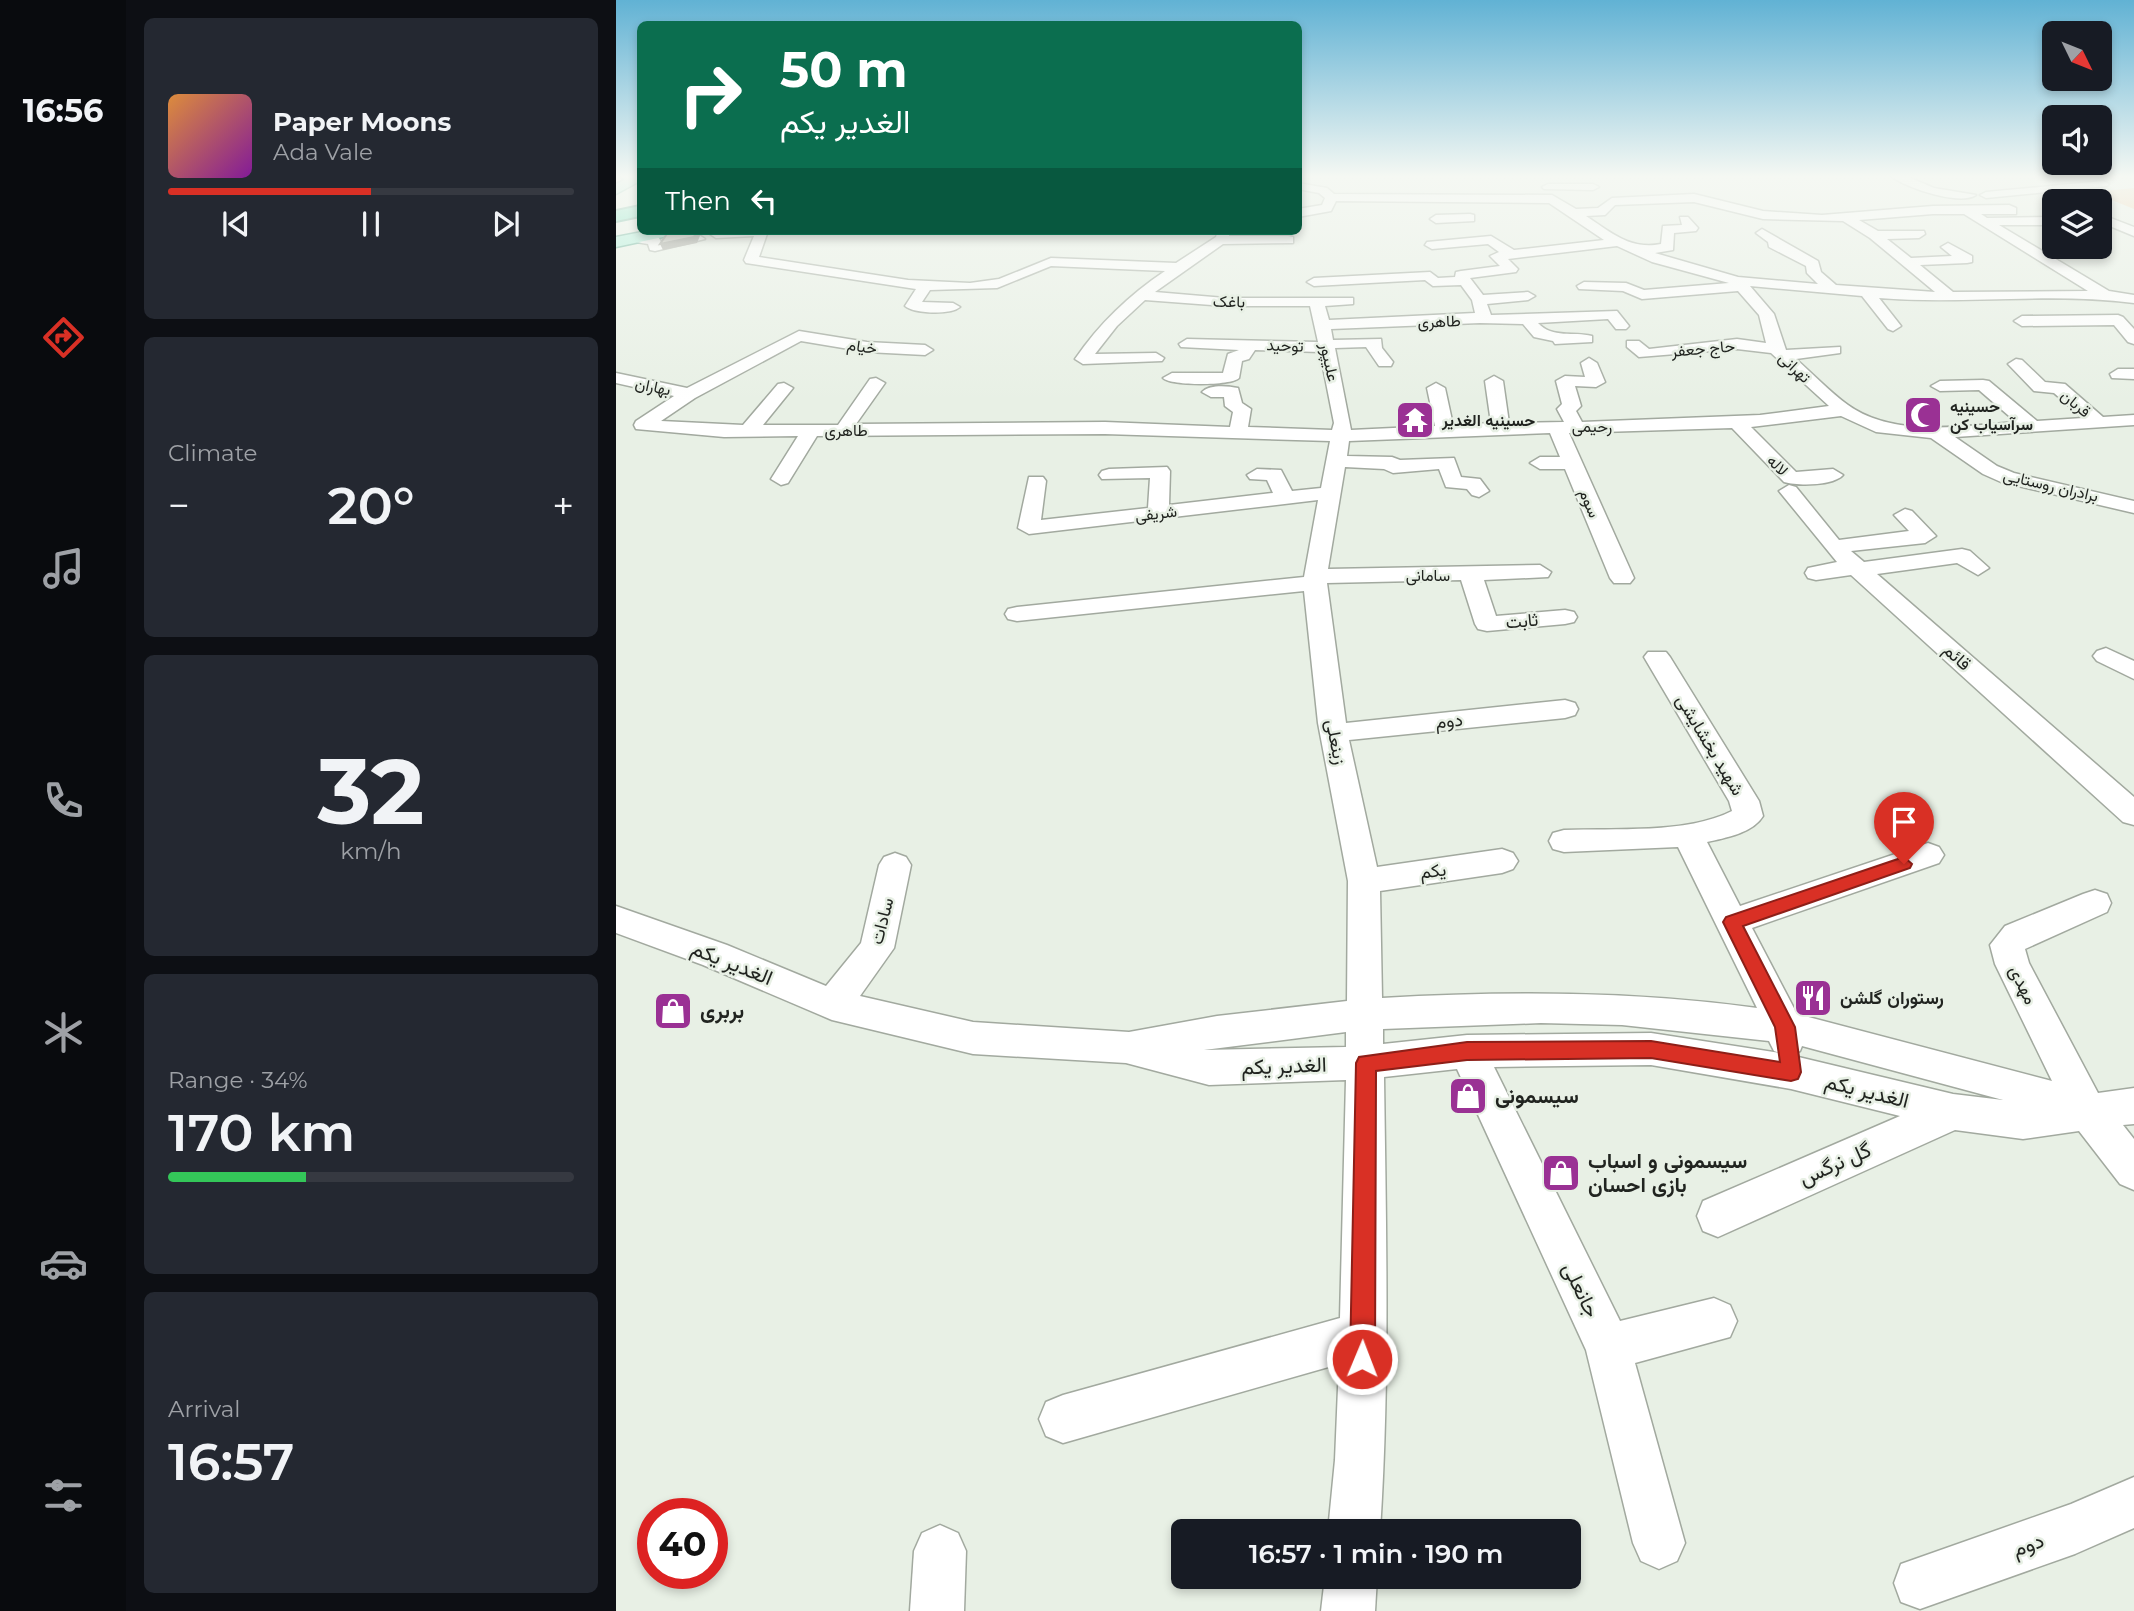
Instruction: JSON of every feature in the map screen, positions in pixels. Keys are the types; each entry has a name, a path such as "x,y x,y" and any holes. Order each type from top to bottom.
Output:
{"street":[{"path":"754,251 751,260 926,285 998,284 1016,278 1037,264 1176,267"},
{"path":"1086,263 1088,251"},
{"path":"1156,358 1083,359 1097,338 1141,295 1200,251"},
{"path":"1507,251 1511,254"},
{"path":"1314,282 1364,275 1410,273 1430,276 1433,282 1463,281 1461,275 1511,269 1497,256 1553,251"},
{"path":"1640,251 1657,259 1740,284 1830,294 1951,298 2105,295 2134,299"},
{"path":"1788,251 1813,264 1814,273 1830,294"},
{"path":"1895,251 1951,298"},
{"path":"1907,261 1967,259 1955,251"},
{"path":"2030,251 2105,295"},
{"path":"1626,259 1657,259"},
{"name":"طاهری","path":"1322,325 1479,318 1483,315 1479,300 1463,281"},
{"path":"2083,282 2118,282"},
{"path":"1261,283 1264,302"},
{"path":"1584,286 1626,287 1642,295 1740,284"},
{"name":"تهرانی","path":"1740,284 1766,314 1779,352 1843,410 1876,426 1936,433 2133,420"},
{"path":"2026,284 2083,320"},
{"path":"926,285 912,306 953,307"},
{"path":"1868,294 1893,326"},
{"name":"باغک","path":"1141,295 1166,299 1264,302 1348,301"},
{"path":"1479,300 1528,296"},
{"path":"1974,298 1995,313"},
{"name":"علیپور","path":"1317,302 1326,345 1324,366 1340,440"},
{"path":"1119,317 1142,318"},
{"path":"1479,318 1499,321 1617,320"},
{"path":"1528,320 1536,333 1546,337 1558,337 1560,341 1586,339"},
{"path":"2022,321 2118,320 2133,337"},
{"name":"طاهری","path":"799,336 690,394 643,425 724,431 743,423 811,430 1099,428 1340,440"},
{"name":"خیام","path":"799,336 867,347 925,349"},
{"name":"توحید","path":"1187,344 1326,345 1375,342 1374,348 1385,362"},
{"path":"1172,378 1230,378 1234,357 1243,356 1247,344"},
{"name":"حاج جعفر","path":"1633,344 1645,354 1737,344 1779,352 1834,350"},
{"path":"1566,426 1566,409 1572,406 1564,381 1596,383 1589,363"},
{"name":"قربان","path":"2016,364 2040,387 2059,388 2101,424"},
{"name":"بهاران","path":"616,378 690,394"},
{"path":"1494,381 1501,428"},
{"path":"843,430 876,383"},
{"path":"1940,386 1983,385 2063,444"},
{"path":"743,423 784,388"},
{"path":"1436,388 1445,430"},
{"path":"1211,392 1232,392 1234,406 1242,409 1226,453"},
{"path":"1569,398 1599,398"},
{"path":"1099,428 1113,406"},
{"name":"رحیمی","path":"1340,440 1445,430 1686,425 1843,410"},
{"path":"1822,413 1845,430"},
{"name":"لاله","path":"1736,422 1791,478 1833,475"},
{"path":"1686,425 1692,436 1718,435"},
{"name":"سوم","path":"1566,426 1573,463 1622,578"},
{"path":"2072,426 2087,441"},
{"path":"781,479 811,430"},
{"name":"برادران روستایی","path":"1936,433 1982,465 2008,478 2134,507"},
{"path":"1340,440 1392,463 1393,467 1447,462 1453,483 1473,483 1479,491"},
{"name":"زینعلی","path":"1340,440 1316,579 1315,604 1334,733 1364,881 1366,1063 1363,1334 1360,1460 1355,1519"},
{"path":"1540,463 1573,463"},
{"path":"1419,465 1422,487"},
{"path":"1110,475 1160,471 1158,513"},
{"path":"1257,475 1274,474 1285,498"},
{"name":"شریفی","path":"1036,481 1029,528 1330,493"},
{"name":"قائم","path":"1789,491 1833,547 2134,814"},
{"path":"1833,547 1924,536 1905,515"},
{"path":"1816,573 1962,556 1978,568"},
{"name":"سامانی","path":"1017,614 1316,579 1540,572"},
{"name":"ثابت","path":"1472,575 1487,624 1565,617"},
{"path":"2106,656 2134,671"},
{"name":"شهید بخشایشی","path":"1564,841 1687,834 1735,825 1748,816 1744,802 1657,657"},
{"name":"دوم","path":"1334,733 1565,709"},
{"path":"1687,834 1785,1027 1791,1072"},
{"path":"1732,922 1928,855"},
{"name":"یکم","path":"1364,881 1503,861"},
{"name":"سادات","path":"832,1005 877,948 895,865"},
{"name":"مهدی","path":"2087,1111 2012,964 2007,946 2017,935 2095,903"},
{"name":"الغدیر یکم","path":"616,919 715,956 832,1005 973,1038 1126,1047 1209,1068 1366,1063 1467,1051 1651,1049 1791,1072 1953,1112 2023,1121 2134,1107"},
{"path":"1126,1047 1213,1032 1364,1016 1504,1007 1644,1011 1785,1027 2008,1082 2087,1111 2134,1170"},
{"name":"جانعلی","path":"1467,1051 1608,1347 1659,1543"},
{"name":"گل نرگس","path":"1718,1216 1953,1112"},
{"path":"1608,1347 1714,1321"},
{"path":"1063,1419 1363,1334"},
{"name":"دوم","path":"1920,1583 2075,1528 2134,1502"},
{"path":"937,1611 940,1551"},
{"path":"1348,1611 1350,1589"}],"place":[{"name":"حسینیه سرآسیاب کن","path":"1923,415"},
{"name":"حسینیه الغدیر","path":"1415,420"},
{"name":"رستوران گلشن","path":"1813,998"},
{"name":"بربری","path":"673,1011"},
{"name":"سیسمونی","path":"1468,1096"},
{"name":"سیسمونی و اسباب بازی احسان","path":"1561,1173"}],"route":[{"path":"1362,1359 1366,1063 1467,1051 1651,1049 1791,1072 1785,1027 1732,922 1904,864"}]}
